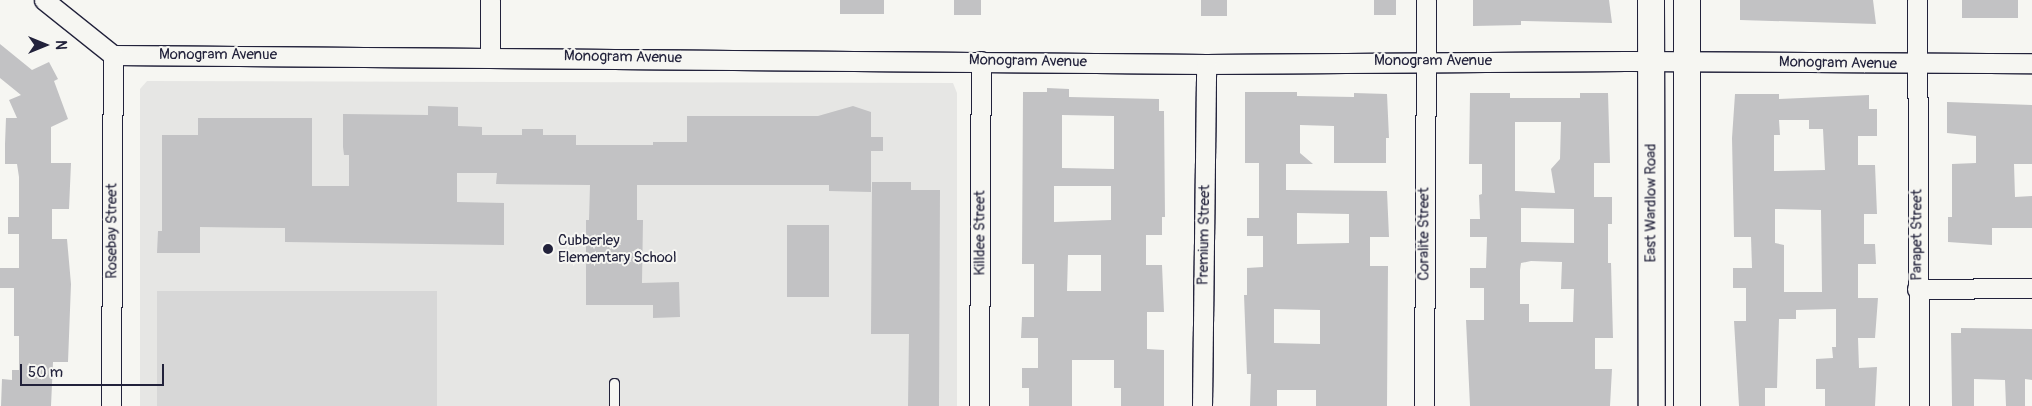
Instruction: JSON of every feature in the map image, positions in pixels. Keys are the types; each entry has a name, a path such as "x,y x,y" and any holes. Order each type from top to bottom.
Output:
{"main road":[{"name":"East Wardlow Road","path":"1651,0 1652,406"},
{"path":"1687,0 1687,406"}],"street":[{"path":"44,0 114,55"},
{"path":"490,0 490,56"},
{"name":"Coralite Street","path":"1424,406 1426,0"},
{"name":"Parapet Street","path":"1917,0 1919,406"},
{"name":"Monogram Avenue","path":"114,55 982,60 1206,64 1651,60 2032,64"},
{"name":"Rosebay Street","path":"111,406 114,55"},
{"name":"Killdee Street","path":"979,406 982,60"},
{"name":"Premium Street","path":"1202,406 1206,64"},
{"path":"1917,289 2032,288"}],"lane":[{"path":"614,382 614,406"}],"shaded area":[{"name":"Cubberley Elementary School","path":"147,81 953,83 957,93 957,406 140,406 140,89"},
{"path":"157,291 437,291 437,406 157,406"}],"building":[{"path":"840,0 884,0 884,14 840,14"},
{"path":"954,0 981,0 981,15 954,15"},
{"path":"1201,0 1227,0 1227,16 1201,16"},
{"path":"1374,0 1396,0 1396,15 1374,15"},
{"path":"1473,0 1609,0 1612,23 1521,21 1521,25 1473,26"},
{"path":"1740,0 1873,0 1876,24 1740,20"},
{"path":"1962,0 2018,0 2018,18 1962,18"},
{"path":"0,44 32,70 49,62 58,79 54,81 68,119 51,127 51,163 71,163 69,209 52,209 52,239 67,239 71,284 68,362 53,362 51,406 1,406 2,379 12,380 12,370 19,370 19,336 14,336 14,288 0,288 0,268 19,268 19,234 8,234 8,217 19,217 19,177 17,164 5,164 5,144 6,118 17,118 9,100 21,95 0,78"},
{"path":"1047,88 1069,89 1069,97 1159,99 1159,111 1164,111 1165,217 1162,217 1162,235 1146,235 1146,265 1162,265 1164,312 1147,312 1147,349 1164,350 1164,406 1121,406 1121,388 1114,388 1114,360 1072,360 1072,406 1029,406 1029,388 1022,388 1022,368 1038,368 1038,338 1021,338 1022,317 1034,317 1034,264 1022,264 1023,92 1047,92","holes":["1062,115 1114,116 1114,169 1062,168","1054,186 1111,186 1111,220 1054,222","1068,255 1101,255 1101,291 1067,291"]},
{"path":"1245,92 1297,92 1297,96 1354,97 1354,93 1387,94 1389,138 1386,138 1386,163 1334,163 1334,126 1300,125 1300,153 1313,164 1286,164 1286,190 1387,191 1389,237 1370,237 1370,266 1388,266 1387,406 1316,406 1316,390 1277,390 1277,406 1250,406 1251,374 1247,374 1244,295 1247,295 1247,268 1263,267 1263,236 1247,236 1247,218 1259,218 1259,163 1245,163","holes":["1297,213 1349,214 1349,243 1297,244","1274,309 1320,310 1320,344 1274,343"]},
{"path":"1470,93 1510,93 1510,98 1580,98 1580,93 1608,93 1610,163 1594,163 1594,197 1612,197 1612,224 1608,224 1608,263 1611,263 1613,338 1595,338 1595,369 1612,369 1610,406 1470,406 1466,320 1484,320 1484,288 1470,288 1470,268 1486,268 1487,237 1470,237 1470,219 1480,219 1479,195 1482,194 1482,164 1469,164","holes":["1515,122 1561,122 1560,159 1551,169 1555,193 1515,191","1521,208 1574,209 1574,243 1521,242","1531,261 1562,262 1561,289 1574,289 1573,322 1529,322 1529,304 1520,304 1521,263"]},
{"path":"1735,94 1779,94 1779,99 1869,95 1869,109 1877,109 1877,136 1858,136 1858,165 1875,165 1877,214 1864,214 1864,244 1875,244 1876,264 1858,264 1858,298 1878,298 1875,338 1858,338 1859,368 1877,367 1875,406 1825,406 1825,389 1816,389 1816,359 1833,358 1832,347 1836,347 1836,309 1796,310 1796,319 1779,319 1777,388 1765,388 1765,406 1739,406 1734,321 1746,321 1746,288 1733,288 1733,268 1752,268 1751,237 1734,237 1732,138","holes":["1779,120 1809,120 1809,129 1823,129 1825,170 1774,171 1774,135 1780,135","1775,209 1821,210 1822,292 1784,292 1784,245 1775,243"]},
{"path":"1947,102 2032,105 2032,164 2014,164 2015,197 2032,196 2032,228 1992,228 1992,245 1948,242 1948,217 1952,217 1952,164 1976,163 1976,136 1947,133"},
{"path":"428,106 458,107 458,126 482,127 482,135 522,135 522,129 543,129 543,135 576,135 576,145 653,145 653,142 687,142 687,116 818,116 853,106 871,112 871,137 883,137 883,151 871,151 871,192 829,191 829,185 637,185 637,220 643,220 642,283 679,282 680,317 653,318 653,305 586,305 586,220 589,220 590,185 496,184 497,173 457,173 457,202 504,203 504,245 285,242 285,228 200,227 200,253 157,253 158,231 162,231 162,135 198,135 198,118 312,118 312,186 349,186 349,155 344,155 343,147 343,114 428,115"},
{"path":"872,182 911,182 911,190 940,190 939,406 908,406 909,334 871,334"},
{"path":"787,225 829,225 829,297 787,297"},
{"path":"1961,328 2032,329 2032,380 2025,379 2025,406 2006,406 2005,380 1974,379 1974,406 1952,406 1951,333 1961,333"}],"place":[{"name":"Cubberley Elementary School","path":"548,249"}]}
